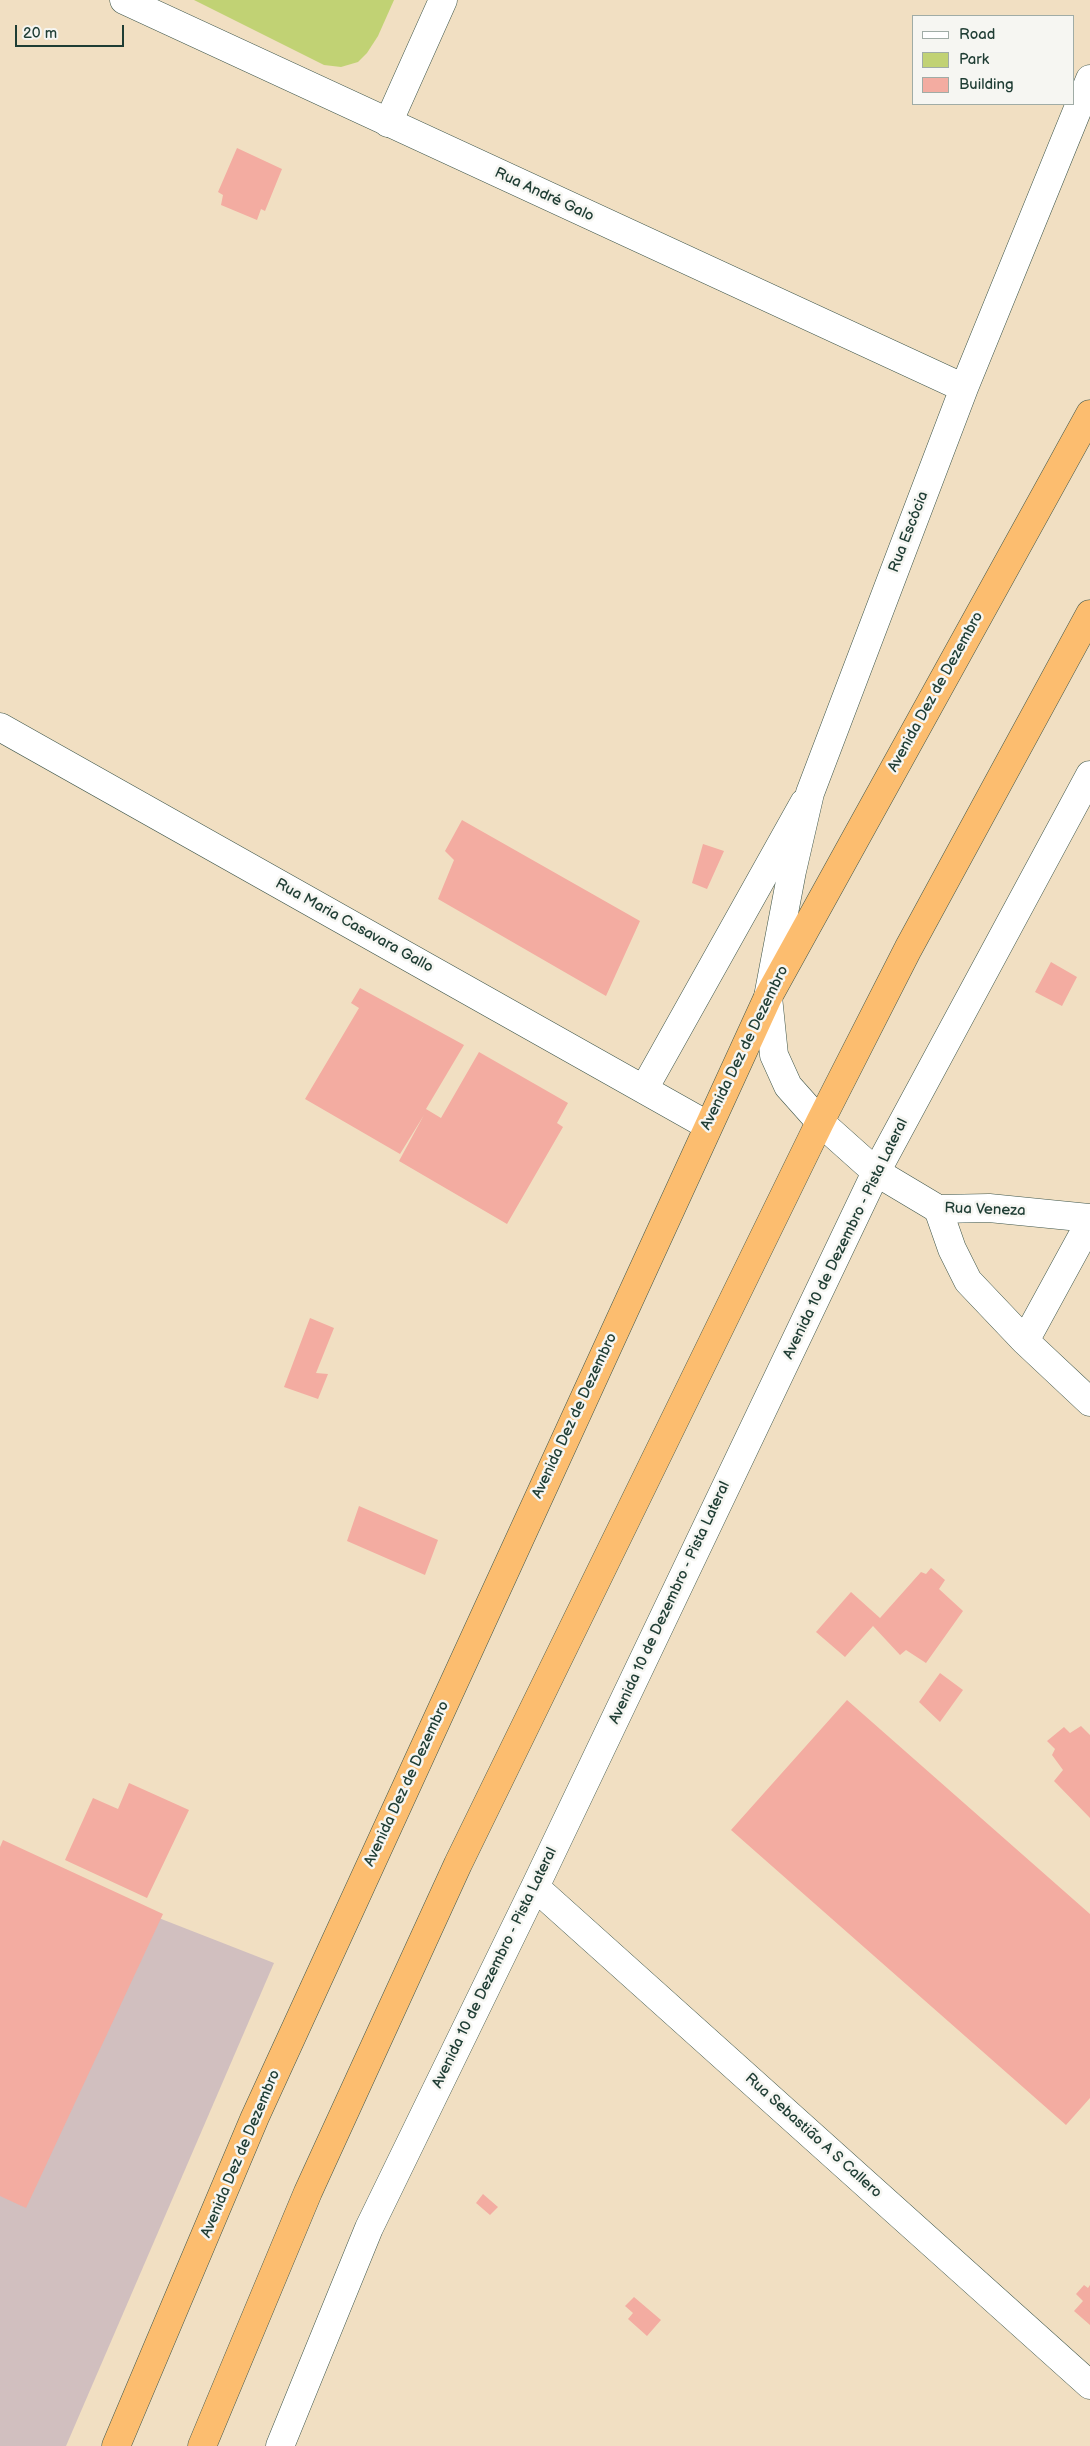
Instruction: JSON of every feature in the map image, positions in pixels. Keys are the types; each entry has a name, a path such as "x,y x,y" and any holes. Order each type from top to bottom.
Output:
{"highway":[{"name":"Avenida Dez de Dezembro","path":"116,2446 255,2117 707,1125 768,997 1090,414"},
{"path":"202,2446 308,2192 458,1864 820,1122 908,949 1090,614"}],"street":[{"name":"Rua André Galo","path":"124,0 964,388"},
{"path":"388,123 443,0"},
{"name":"Rua Escócia","path":"820,1122 788,1086 774,1056 768,997 792,872 810,793 964,388 1090,78"},
{"name":"Rua Maria Casavara Gallo","path":"0,726 707,1125"},
{"name":"Avenida 10 de Dezembro - Pista Lateral","path":"280,2446 369,2228 535,1887 876,1172 1090,775"},
{"path":"644,1089 810,793"},
{"name":"Rua Veneza","path":"820,1122 876,1172 938,1209 990,1208 1090,1218"},
{"path":"938,1209 952,1249 968,1281 1025,1340 1090,1402"},
{"path":"1025,1340 1090,1222"},
{"name":"Rua Sebastião A S Callero","path":"535,1887 1090,2385"}],"shaded area":[{"path":"0,1856 274,1963 66,2446 0,2446"}],"green space":[{"path":"194,0 394,0 378,36 367,53 358,62 341,67 324,65"}],"building":[{"path":"237,148 282,169 265,211 261,209 257,220 221,205 223,195 218,192"},
{"path":"462,820 640,921 606,996 438,899 454,860 445,851"},
{"path":"703,844 724,851 707,889 692,883"},
{"path":"1051,962 1077,977 1062,1006 1035,992"},
{"path":"360,988 464,1045 426,1109 441,1118 479,1052 568,1103 557,1123 563,1127 507,1224 399,1161 424,1115 400,1154 305,1099 359,1008 351,1003"},
{"path":"310,1318 334,1328 316,1373 328,1374 318,1399 284,1387"},
{"path":"359,1506 438,1540 425,1575 347,1541"},
{"path":"931,1568 945,1580 939,1589 963,1611 926,1663 906,1650 900,1655 873,1626 845,1657 816,1632 851,1592 880,1618 921,1572 926,1574"},
{"path":"940,1673 963,1690 940,1722 919,1702"},
{"path":"847,1700 1090,1914 1090,2098 1066,2125 731,1830"},
{"path":"1081,1726 1090,1735 1090,1818 1054,1781 1063,1770 1052,1755 1055,1749 1047,1741 1064,1727 1070,1733"},
{"path":"129,1783 189,1810 147,1898 65,1860 93,1798 118,1809"},
{"path":"3,1840 163,1914 26,2208 0,2196 0,1847"},
{"path":"483,2194 498,2207 490,2215 476,2203"},
{"path":"1084,2285 1088,2288 1090,2285 1090,2325 1074,2311 1083,2301 1076,2294"},
{"path":"634,2297 661,2320 647,2336 628,2319 633,2313 625,2306"}]}
